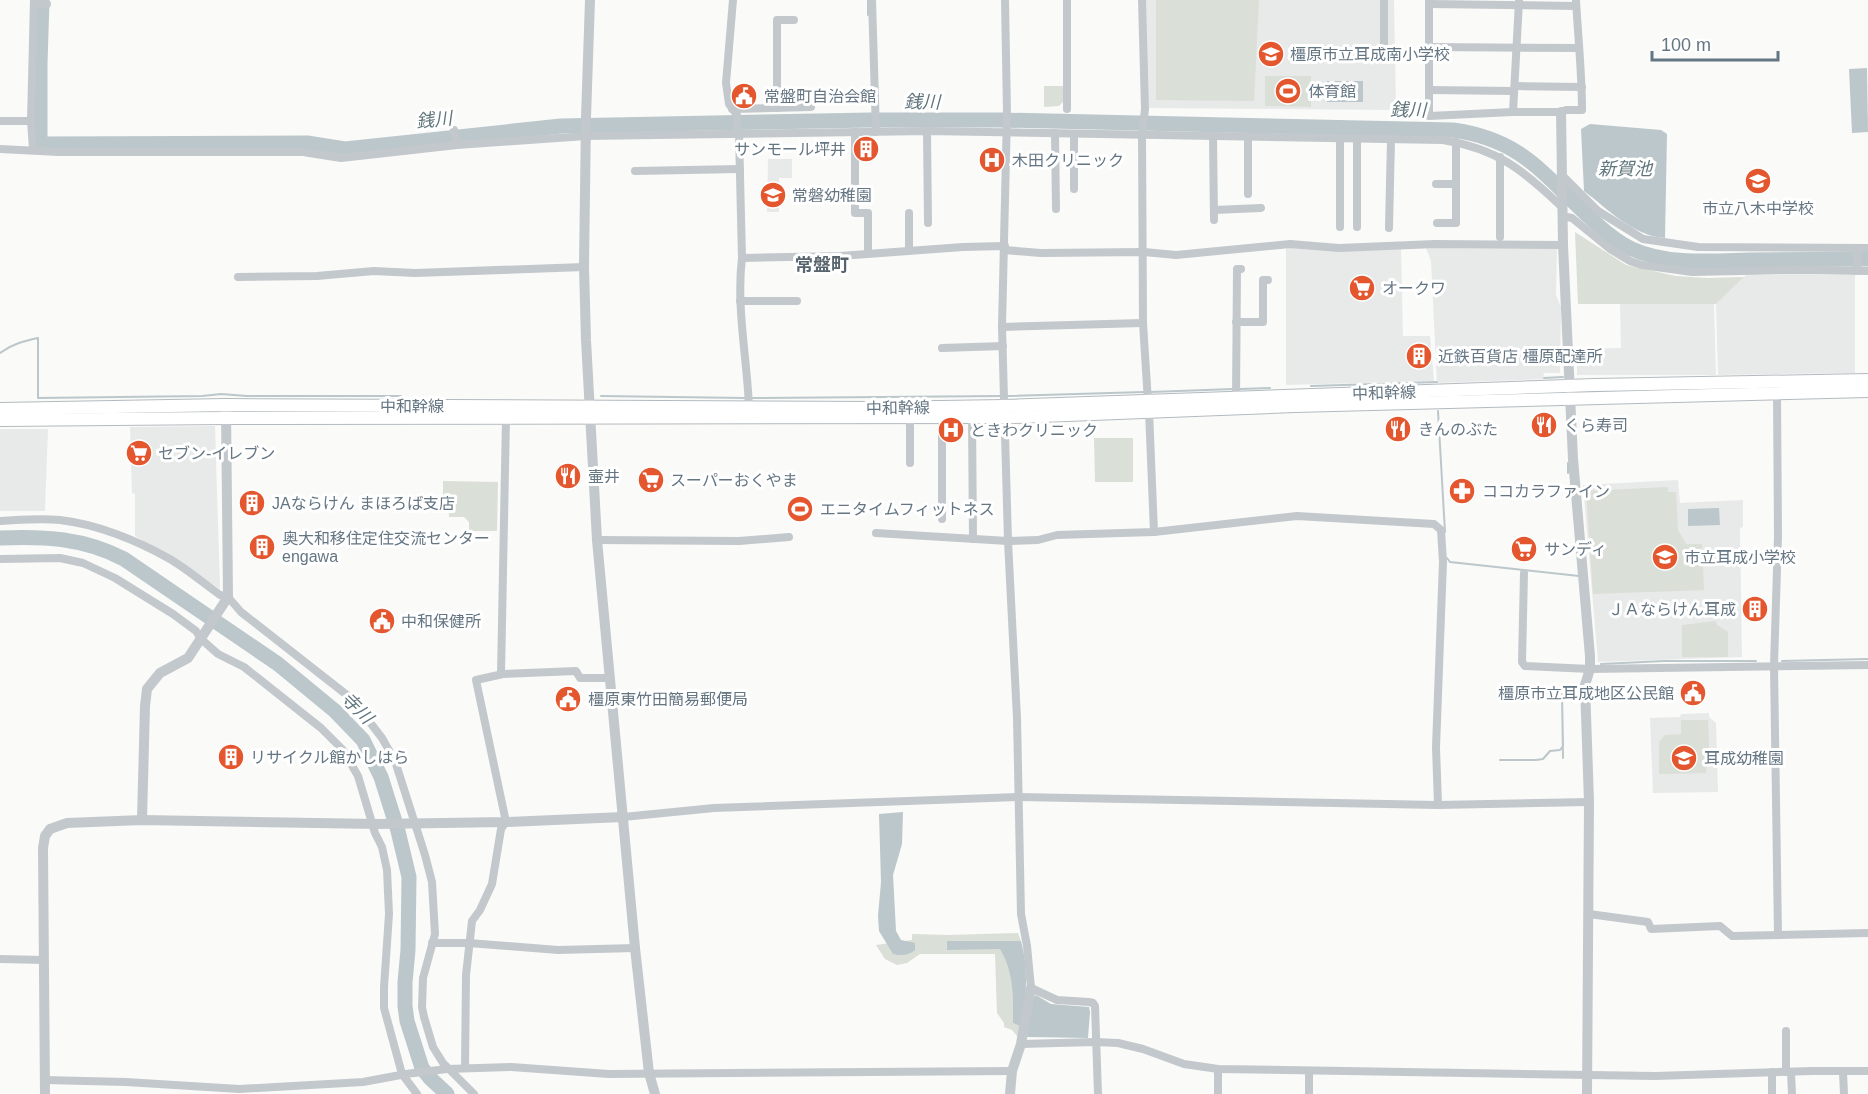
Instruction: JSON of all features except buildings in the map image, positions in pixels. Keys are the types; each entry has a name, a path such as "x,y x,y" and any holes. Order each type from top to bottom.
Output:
{"main road":[{"name":"中和幹線","path":"0,420 226,411 506,418 749,401 1005,404 1570,392 1868,380"},
{"name":"中和幹線","path":"1148,400 1236,392 1778,393 1868,391"},
{"name":"中和幹線","path":"0,409 589,412 972,417 1005,404"}],"street":[{"path":"590,0 584,267 589,412 597,540 635,948 649,1073 655,1094"},
{"path":"733,0 726,83 729,104 737,118 742,258 740,301 749,401"},
{"path":"872,0 876,129"},
{"path":"1005,0 1007,129 1002,327 1008,541 1017,718 1020,899 1031,988 1022,1044 1012,1071 1010,1094"},
{"path":"1067,0 1067,109"},
{"path":"1142,0 1143,323 1154,532"},
{"path":"1384,0 1384,49"},
{"path":"33,149 31,121 34,2 47,4"},
{"path":"1429,2 1519,2 1576,3 1582,67 1582,110 1429,116 1429,2"},
{"path":"1513,112 1519,2"},
{"path":"777,108 777,20 794,20"},
{"path":"1429,47 1579,48"},
{"path":"1429,90 1582,87"},
{"path":"732,109 811,107"},
{"path":"1561,112 1563,245 1573,459 1586,593 1590,669 1585,685 1589,802 1587,1094"},
{"path":"0,121 31,121"},
{"path":"0,149 58,152 303,152 341,158 456,144 586,135 855,132 876,129 927,131 1007,129 1074,134 1142,133 1456,142 1480,148 1520,168 1572,218 1610,249 1642,265 1692,272 1857,269 1868,271"},
{"path":"454,131 456,144"},
{"path":"927,131 928,223"},
{"path":"855,132 855,213 868,213 868,253"},
{"path":"1055,133 1056,209"},
{"path":"1074,134 1074,189"},
{"path":"1213,136 1214,220"},
{"path":"1248,137 1248,194"},
{"path":"1340,138 1340,227"},
{"path":"1357,138 1357,227"},
{"path":"1389,228 1391,139"},
{"path":"1437,223 1456,223 1456,142"},
{"path":"1500,157 1500,237"},
{"path":"635,171 740,169"},
{"path":"1561,177 1598,211 1643,239 1698,247 1857,250 1868,248"},
{"path":"1436,184 1456,184"},
{"path":"1214,210 1261,208"},
{"path":"909,213 909,250"},
{"path":"742,258 1004,248 1041,253 1144,252 1167,255 1290,244 1339,248 1435,244 1563,245"},
{"path":"1857,250 1857,269"},
{"path":"238,277 584,267"},
{"path":"1236,392 1237,269 1241,269"},
{"path":"1236,321 1263,321 1263,280 1268,280"},
{"path":"740,301 796,300"},
{"path":"1002,327 1143,323"},
{"path":"942,348 1003,346"},
{"path":"1778,393 1778,536 1774,666 1778,936"},
{"path":"142,820 147,689 160,673 188,658 226,601 226,411"},
{"path":"910,417 910,463"},
{"path":"942,417 942,519"},
{"path":"972,417 973,539"},
{"path":"501,674 506,418"},
{"path":"876,533 1008,541 1038,540 1058,535 1154,532 1297,516 1434,524 1441,530 1443,562 1436,747 1438,805"},
{"path":"0,521 61,520 118,535 168,558 220,595 352,699 382,738 395,761 432,882 435,915 432,943 423,978 422,1007 433,1047 445,1069 474,1094"},
{"path":"597,540 739,541 789,537"},
{"path":"0,559 60,558 92,567 154,601 195,631 218,654 244,667 321,728 343,750 358,776 376,824 389,883 384,1008 404,1074 417,1094"},
{"path":"1524,573 1522,662 1525,666 1590,669 1868,665"},
{"path":"465,1068 466,975 472,921 480,910 492,884 501,829 506,822 476,680 501,674 576,671 580,678 610,678"},
{"path":"45,1094 43,848 45,836 50,829 67,823 142,820 376,824 506,822 623,817 714,808 1018,797 1438,805 1589,802"},
{"path":"1589,914 1648,922 1651,929 1720,926 1732,936 1868,933"},
{"path":"432,943 469,943 558,950 635,948"},
{"path":"0,958 44,960"},
{"path":"1031,988 1057,1000 1093,1003 1095,1006 1098,1094"},
{"path":"1786,1031 1792,1094"},
{"path":"1022,1044 1119,1043 1184,1064 1218,1069 1655,1076 1868,1071"},
{"path":"44,1080 126,1082 240,1092 363,1082 404,1074 465,1068 511,1067 609,1074 1012,1071"},
{"path":"1218,1069 1218,1094"},
{"path":"1309,1094 1310,1071"},
{"path":"1772,1094 1773,1072"},
{"path":"1843,1072 1844,1094"}],"shaded area":[{"name":"橿原市立耳成南小学校","path":"1145,0 1394,0 1396,110 1148,108"},
{"path":"1156,0 1259,0 1254,101 1156,100"},
{"name":"体育館","path":"1265,76 1311,76 1311,107 1265,106"},
{"path":"1044,86 1063,86 1063,102 1059,106 1044,107"},
{"name":"常磐幼稚園","path":"768,159 792,159 792,178 779,178 779,212 767,212"},
{"path":"1575,232 1626,265 1676,276 1744,277 1716,304 1578,304"},
{"path":"1425,246 1557,246 1556,295 1561,307 1560,373 1544,373 1543,379 1437,383 1431,261"},
{"path":"1286,247 1401,249 1403,336 1430,336 1434,381 1286,385"},
{"path":"1746,275 1855,275 1855,373 1718,375 1716,304"},
{"path":"1620,304 1714,304 1716,375 1577,375 1577,349 1621,348"},
{"path":"215,426 220,589 135,536 135,494 132,493 130,427"},
{"path":"0,429 48,429 45,511 0,511"},
{"path":"1094,438 1133,438 1133,482 1095,482"},
{"name":"市立耳成小学校","path":"1678,480 1680,503 1743,500 1743,527 1740,528 1742,657 1598,662 1583,485"},
{"path":"443,481 498,482 497,531 469,531 469,522 464,517 449,517 449,502 443,502"},
{"path":"1668,487 1668,492 1676,492 1678,530 1686,544 1702,544 1704,590 1593,594 1586,491"},
{"path":"1716,621 1717,625 1728,632 1728,657 1682,657 1682,625"},
{"name":"耳成幼稚園","path":"1709,713 1709,717 1716,723 1718,792 1653,793 1650,718"},
{"path":"1681,720 1708,720 1709,746 1706,773 1659,774 1659,742 1665,735 1681,734"},
{"path":"1018,933 1021,941 1001,949 1011,976 1013,1023 1022,1027 1018,1037 1012,1030 1004,1027 997,1013 995,954 920,954 907,963 897,965 885,959 876,945 912,940 912,934"}],"water":[{"path":"1867,68 1868,132 1852,133 1849,69"},
{"path":"1327,81 1363,81 1363,102 1327,102"},
{"name":"新賀池","path":"1590,124 1661,130 1667,134 1665,238 1653,236 1632,227 1584,191 1581,129"},
{"path":"1719,508 1720,525 1688,526 1688,509"},
{"path":"903,812 902,844 893,875 896,931 901,940 915,943 915,950 899,955 893,954 879,931 881,882 879,814"},
{"path":"947,941 1021,941 1026,973 1022,1027 1013,1023 1013,994 1010,976 1000,949 947,950"},
{"path":"1036,995 1051,1004 1089,1007 1088,1038 1027,1037 1033,998"}],"waterway":[{"name":"銭川","path":"42,0 40,140 43,144 307,143 345,149 561,126 871,120 1000,120 1453,130 1475,134 1511,149 1541,170 1613,238 1625,246 1646,254 1689,261 1868,259"},
{"path":"868,0 868,15"},
{"name":"銭川","path":"1556,186 1557,192"},
{"path":"0,353 18,343 38,338 38,398 221,394 401,396"},
{"path":"1544,378 1563,377"},
{"path":"1311,386 1437,382"},
{"path":"1240,389 1270,388"},
{"path":"1150,392 1234,389"},
{"path":"1006,396 1144,392"},
{"path":"601,396 745,398"},
{"path":"751,398 1000,396"},
{"path":"1438,411 1445,532"},
{"path":"1568,463 1568,473"},
{"name":"寺川","path":"0,538 32,537 64,540 94,547 124,559 278,664 335,711 363,740 381,777 398,831 409,877 405,982 407,1021 422,1068 447,1094"},
{"path":"1447,558 1450,562 1579,576"},
{"path":"1782,661 1868,659"},
{"path":"1601,664 1756,661"},
{"path":"1500,760 1543,759 1550,751 1560,750 1563,746 1562,694 1563,758"}],"place":[{"name":"橿原市立耳成南小学校","path":"1271,54"},
{"name":"体育館","path":"1288,91"},
{"name":"常盤町自治会館","path":"744,96"},
{"name":"サンモール坪井","path":"866,149"},
{"name":"木田クリニック","path":"992,160"},
{"name":"市立八木中学校","path":"1758,181"},
{"name":"常磐幼稚園","path":"773,195"},
{"name":"オークワ","path":"1362,288"},
{"name":"近鉄百貨店 橿原配達所","path":"1419,356"},
{"name":"くら寿司","path":"1544,425"},
{"name":"きんのぶた","path":"1398,429"},
{"name":"ときわクリニック","path":"951,430"},
{"name":"セブン-イレブン","path":"139,453"},
{"name":"壷井","path":"568,476"},
{"name":"スーパーおくやま","path":"651,480"},
{"name":"ココカラファイン","path":"1462,491"},
{"name":"JAならけん まほろば支店","path":"252,503"},
{"name":"エニタイムフィットネス","path":"800,509"},
{"name":"奥大和移住定住交流センター engawa","path":"262,547"},
{"name":"サンディ","path":"1524,549"},
{"name":"市立耳成小学校","path":"1665,557"},
{"name":"ＪＡならけん耳成","path":"1755,609"},
{"name":"中和保健所","path":"382,621"},
{"name":"橿原市立耳成地区公民館","path":"1693,693"},
{"name":"橿原東竹田簡易郵便局","path":"568,699"},
{"name":"リサイクル館かしはら","path":"231,757"},
{"name":"耳成幼稚園","path":"1684,758"}],"district":[{"name":"常盤町","path":"822,265"}]}
